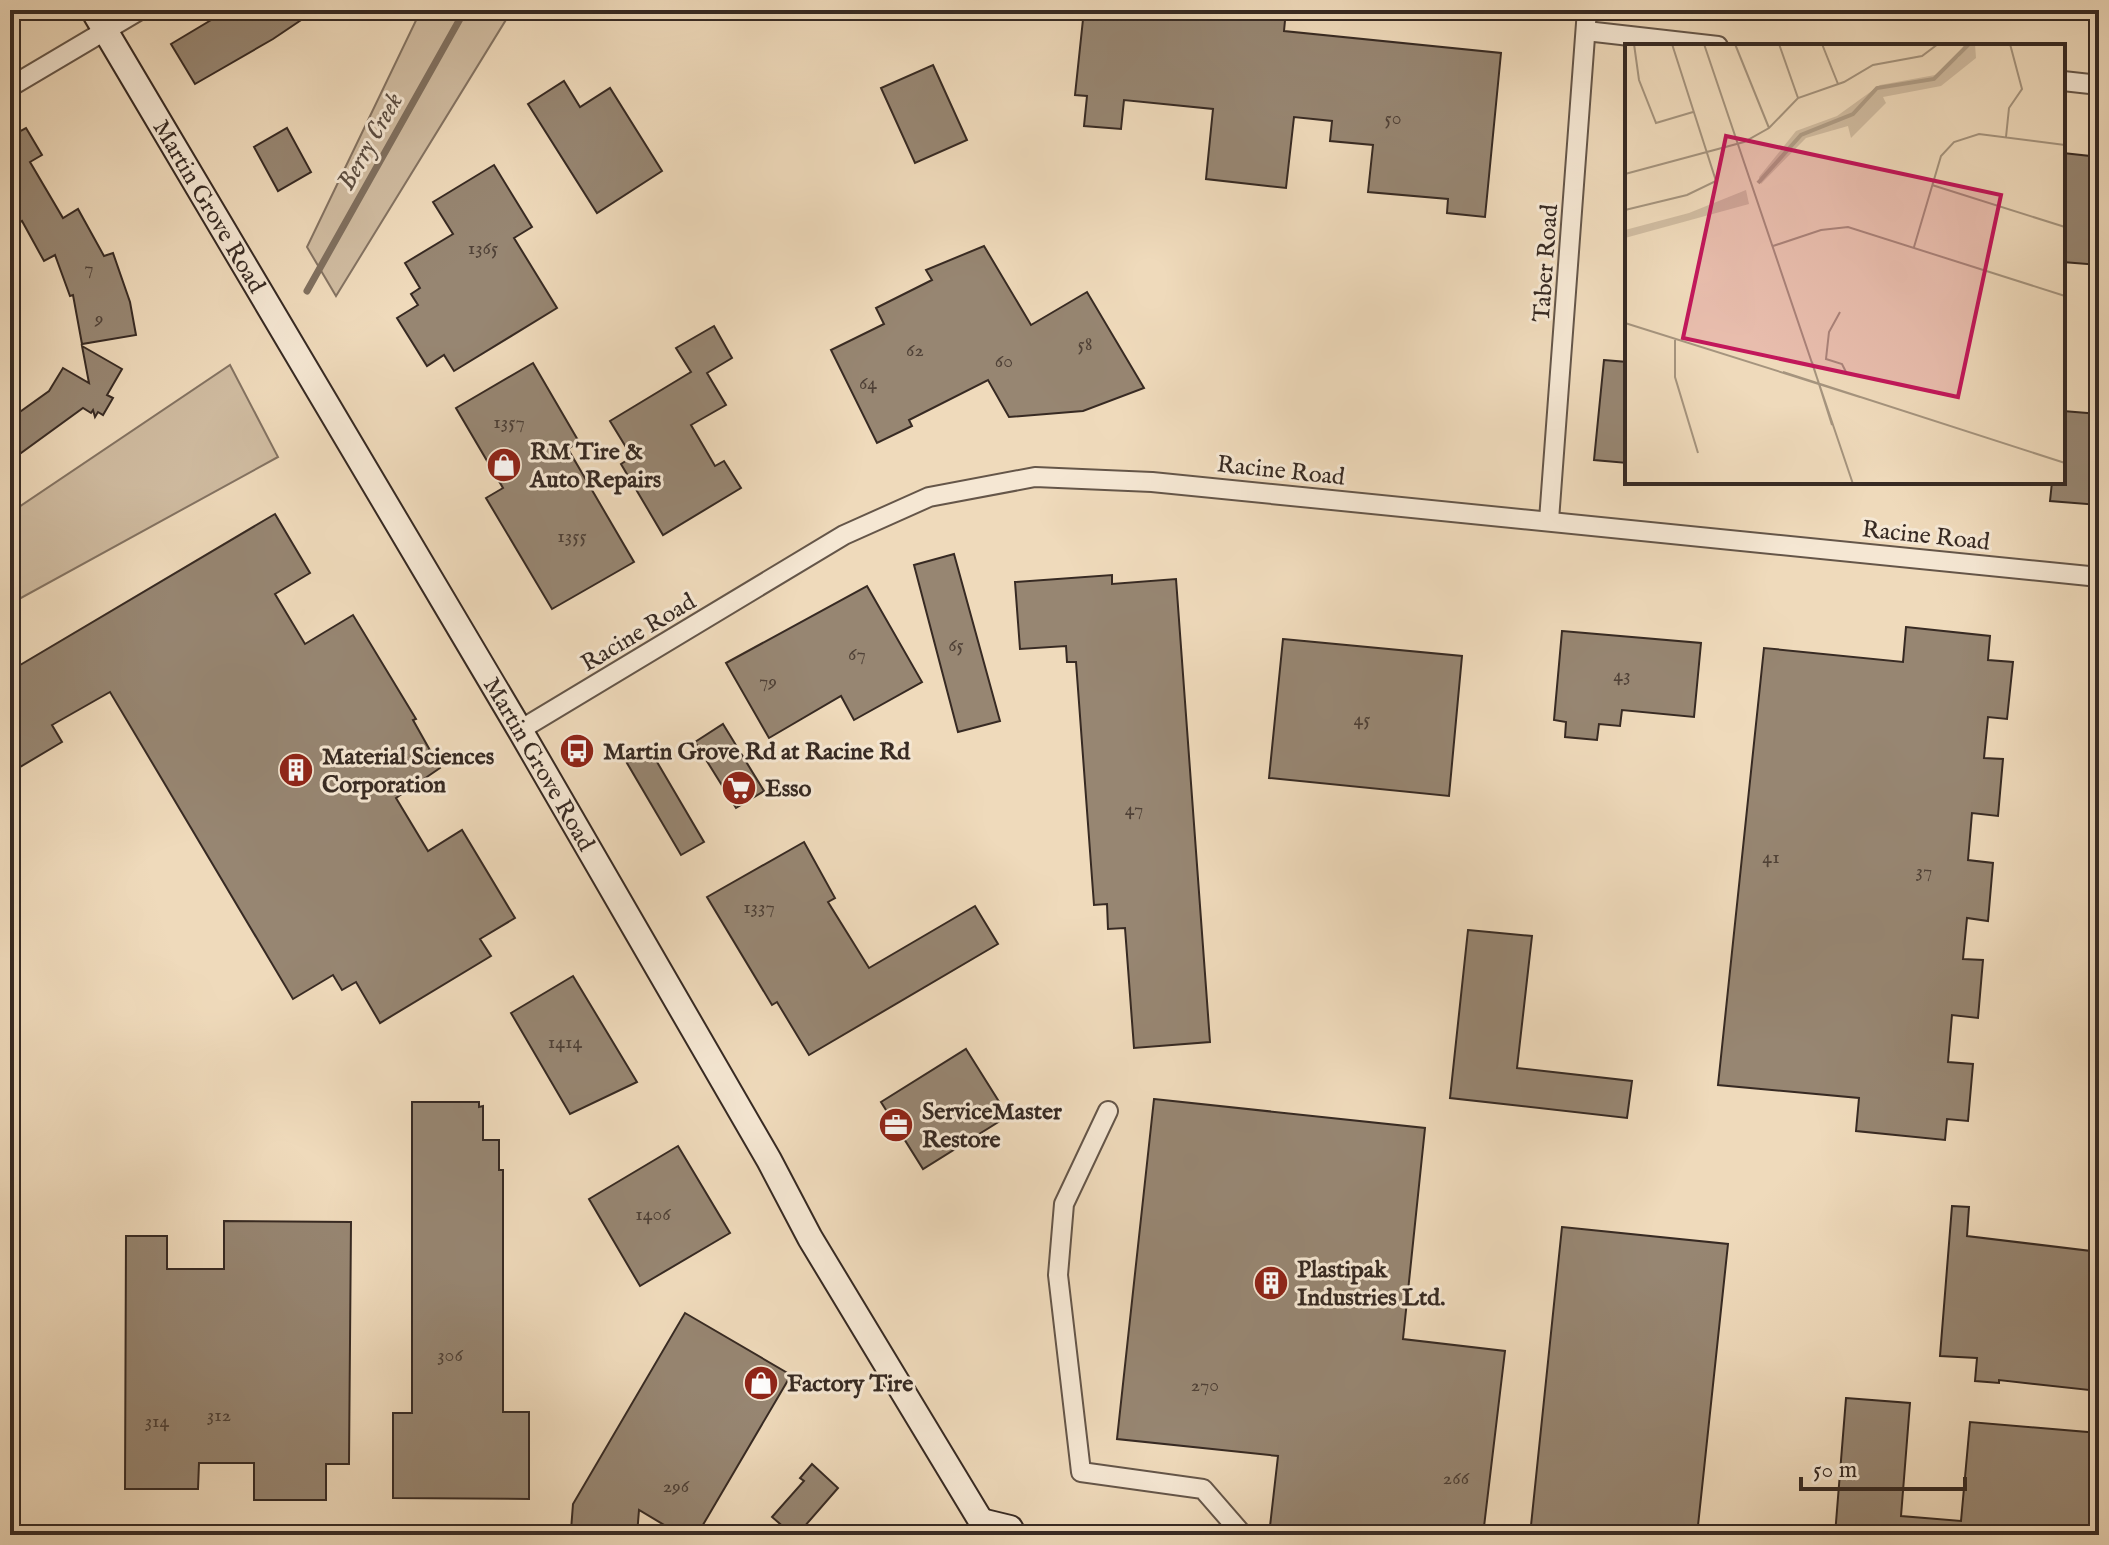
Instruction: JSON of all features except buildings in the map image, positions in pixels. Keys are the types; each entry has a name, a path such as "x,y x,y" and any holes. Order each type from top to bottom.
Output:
{"main road":[{"name":"Martin Grove Road","path":"93,10 520,730 865,1332 906,1392 974,1523 1010,1528 1014,1535"}],"street":[{"path":"10,87 140,10"},
{"name":"Taber Road","path":"1549,520 1587,10"},
{"path":"1586,31 1700,44"},
{"path":"2065,81 2099,85"},
{"name":"Racine Road","path":"520,730 844,535 929,497 1035,477 1152,482 2099,577"},
{"path":"1108,1111 1064,1204 1058,1275 1081,1472 1203,1489 1243,1535"}],"shaded area":[{"path":"421,10 512,10 336,296 307,247"},
{"path":"230,365 278,457 10,604 10,513"}],"waterway":[{"name":"Berry Creek","path":"307,291 465,10"}],"place":[{"name":"RM Tire & Auto Repairs","path":"504,465"},
{"name":"Martin Grove Rd at Racine Rd","path":"577,751"},
{"name":"Material Sciences Corporation","path":"296,770"},
{"name":"Esso","path":"739,788"},
{"name":"ServiceMaster Restore","path":"896,1125"},
{"name":"Plastipak Industries Ltd.","path":"1271,1283"},
{"name":"Factory Tire","path":"761,1383"}]}
